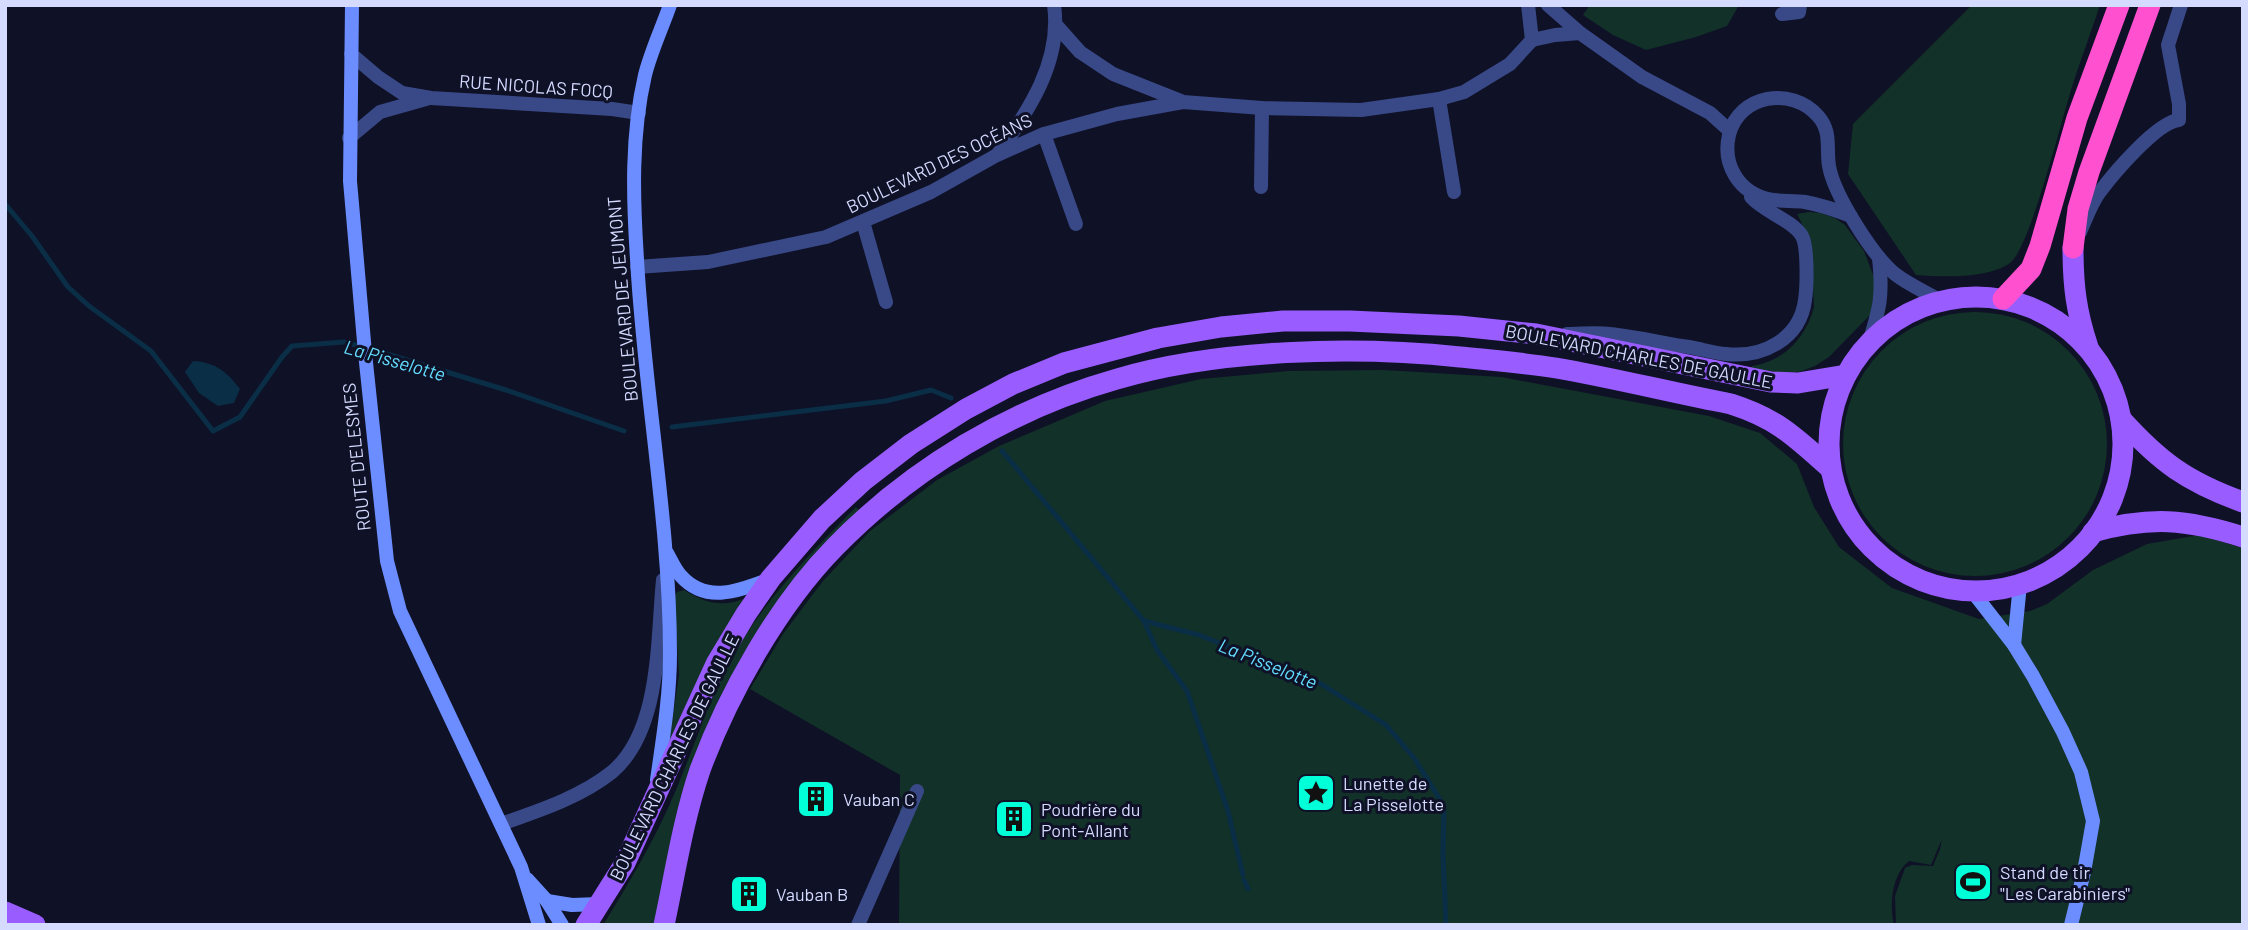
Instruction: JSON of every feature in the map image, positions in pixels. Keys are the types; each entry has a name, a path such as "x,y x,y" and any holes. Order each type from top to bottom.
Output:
{"highway":[{"path":"2003,299 2031,269 2077,118 2119,5"},
{"path":"2073,248 2076,218 2089,172 2150,5"}],"main road":[{"path":"2073,248 2073,284 2088,349"},
{"path":"1972,296 2003,299 2027,306 2071,331 2103,370 2114,394 2120,419 2123,442 2121,466 2106,512 2093,532 2061,564 2020,584 1972,591 1950,589 1917,579 1888,562 1856,530 1844,511 1830,468 1831,420 1838,392 1846,375 1869,343 1890,324 1914,310 1941,301 1972,296"},
{"name":"BOULEVARD CHARLES DE GAULLE","path":"586,925 625,863 716,664 771,578 822,519 863,481 911,444 966,409 1013,384 1063,363 1157,338 1222,327 1283,321 1446,325 1535,334 1771,382 1798,383 1846,375"},
{"name":"BOULEVARD CHARLES DE GAULLE","path":"664,925 683,832 700,771 729,703 761,645 800,589 835,547 881,505 926,470 1008,421 1084,389 1120,377 1227,357 1348,352 1457,356 1556,368 1731,404 1776,422 1830,468"},
{"path":"2120,419 2155,455 2188,479 2243,502"},
{"path":"2093,532 2142,521 2164,520 2210,526 2243,537"},
{"path":"5,912 35,925"}],"street":[{"name":"ROUTE D'ELESMES","path":"352,5 350,181 355,256 387,561 400,611 524,876"},
{"name":"BOULEVARD DE JEUMONT","path":"500,824 585,789 611,773 635,745 652,696 666,551 638,297 632,186 645,74 670,5"},
{"path":"998,155 1039,90 1049,62 1056,25 1054,5"},
{"path":"1528,5 1532,40 1580,33"},
{"path":"1548,5 1580,33 1658,87 1710,113 1730,131"},
{"path":"1782,14 1799,12 1800,5"},
{"path":"2073,248 2098,195 2116,171 2157,131 2172,121 2179,120 2179,104 2168,45 2181,5"},
{"path":"1056,25 1080,52 1113,74 1183,102"},
{"name":"BOULEVARD DES OCÉANS","path":"637,267 708,262 826,237 932,192 998,155 1044,134 1117,114 1183,102 1262,108 1361,110 1439,99 1464,92 1510,64 1532,40"},
{"name":"RUE NICOLAS FOCQ","path":"351,54 402,93 431,98 639,113"},
{"path":"1535,334 1608,334 1725,354 1760,352 1788,336 1805,304 1807,292 1802,237 1795,229 1756,202 1741,185 1732,173 1727,145 1730,131 1742,112 1751,105 1773,97 1800,102 1820,118 1829,142 1829,166 1851,216 1879,258 1896,274 1941,301"},
{"name":"RUE NICOLAS FOCQ","path":"349,138 380,112 431,98"},
{"path":"1439,99 1454,191"},
{"path":"1261,187 1262,108"},
{"path":"1044,134 1076,224"},
{"path":"1741,185 1764,198 1821,205 1851,216"},
{"path":"863,222 886,302"},
{"path":"1869,343 1880,308 1882,288 1879,258"},
{"name":"BOULEVARD DE JEUMONT","path":"666,551 680,576 706,591 721,594 738,591 771,578"},
{"path":"653,806 668,704 670,655 666,551"},
{"path":"2014,645 2020,584"},
{"path":"1972,591 2014,645 2063,732 2081,772 2092,821 2084,872 2071,925"},
{"path":"858,925 918,791"},
{"path":"524,876 547,901 562,925"},
{"path":"524,876 539,925"},
{"path":"547,901 572,905 599,904"}],"green space":[{"path":"1590,5 1739,5 1727,26 1646,50 1613,35 1583,15"},
{"path":"1972,5 2100,5 2035,212 2018,253 2010,263 1989,272 1951,276 1916,275 1848,174 1853,124"},
{"path":"1809,212 1835,218 1845,225 1864,251 1877,285 1872,313 1829,357 1815,366 1799,372 1781,373 1751,369 1752,366 1774,359 1792,347 1810,318 1814,307 1811,259 1807,237 1797,214"},
{"path":"1975,312 2001,315 2025,322 2068,351 2097,394 2104,418 2107,444 2104,470 2097,494 2068,537 2025,566 2001,573 1975,576 1949,573 1925,566 1882,537 1853,494 1846,470 1843,444 1846,418 1853,394 1882,351 1925,322 1949,315"},
{"path":"1384,370 1501,377 1709,416 1760,433 1797,464 1814,507 1839,547 1892,588 1979,619 2030,611 2047,604 2093,570 2147,544 2199,535 2243,548 2243,925 1896,925 1895,896 1905,868 1912,865 1933,866 1942,839 1931,865 1909,861 1899,874 1892,899 1894,925 899,925 900,775 750,689 783,634 823,581 870,531 937,480 999,446 1105,401 1201,379 1288,371"},
{"path":"856,507 864,515 723,703 655,925 603,925 662,821 712,698 737,648 792,574"},
{"path":"684,590 714,603 729,603 746,598 669,743 679,675 674,597 677,592"}],"water":[{"path":"193,361 214,366 230,378 240,389 234,403 218,406 199,393 185,372"}],"waterway":[{"name":"La Pisselotte","path":"5,204 32,236 68,287 89,306 151,351 213,431 240,417 292,346 344,342 506,390 624,431"},
{"name":"La Pisselotte","path":"672,427 886,401 931,390 951,398"},
{"path":"1002,451 1144,621 1157,650 1187,691 1228,811 1243,875"},
{"name":"La Pisselotte","path":"1144,621 1199,635 1318,682 1386,725 1414,758 1444,806 1446,925"},
{"path":"1244,880 1248,889"}],"place":[{"name":"Lunette de La Pisselotte","path":"1316,793"},
{"name":"Vauban C","path":"816,799"},
{"name":"Poudrière du Pont-Allant","path":"1014,819"},
{"name":"Stand de tir \"Les Carabiniers\"","path":"1973,882"},
{"name":"Vauban B","path":"749,894"}]}
